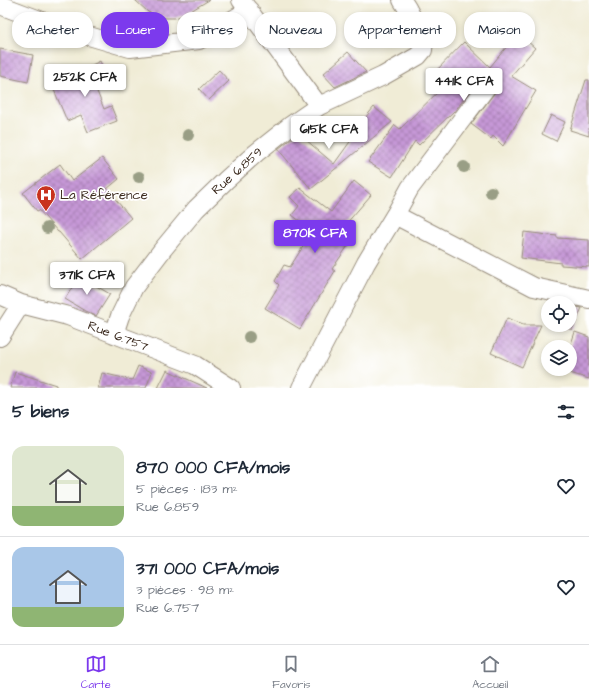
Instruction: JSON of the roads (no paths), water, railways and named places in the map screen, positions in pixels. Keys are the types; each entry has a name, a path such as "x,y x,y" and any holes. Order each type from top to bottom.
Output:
{"street":[{"name":"Rue 6.859","path":"114,334 120,316 134,287 196,209 226,180 256,153 290,126 319,106 383,76 418,56 423,50 424,40 402,0"},
{"path":"0,6 58,27 130,48 199,40 245,5 319,106"},
{"path":"301,388 366,263 410,188 488,86"},
{"path":"395,215 534,287 589,299"},
{"name":"Rue 6.757","path":"0,295 21,304 68,316 195,365 231,388"},
{"path":"0,337 21,304"}],"place":[{"name":"La Référence","path":"46,212"}]}
